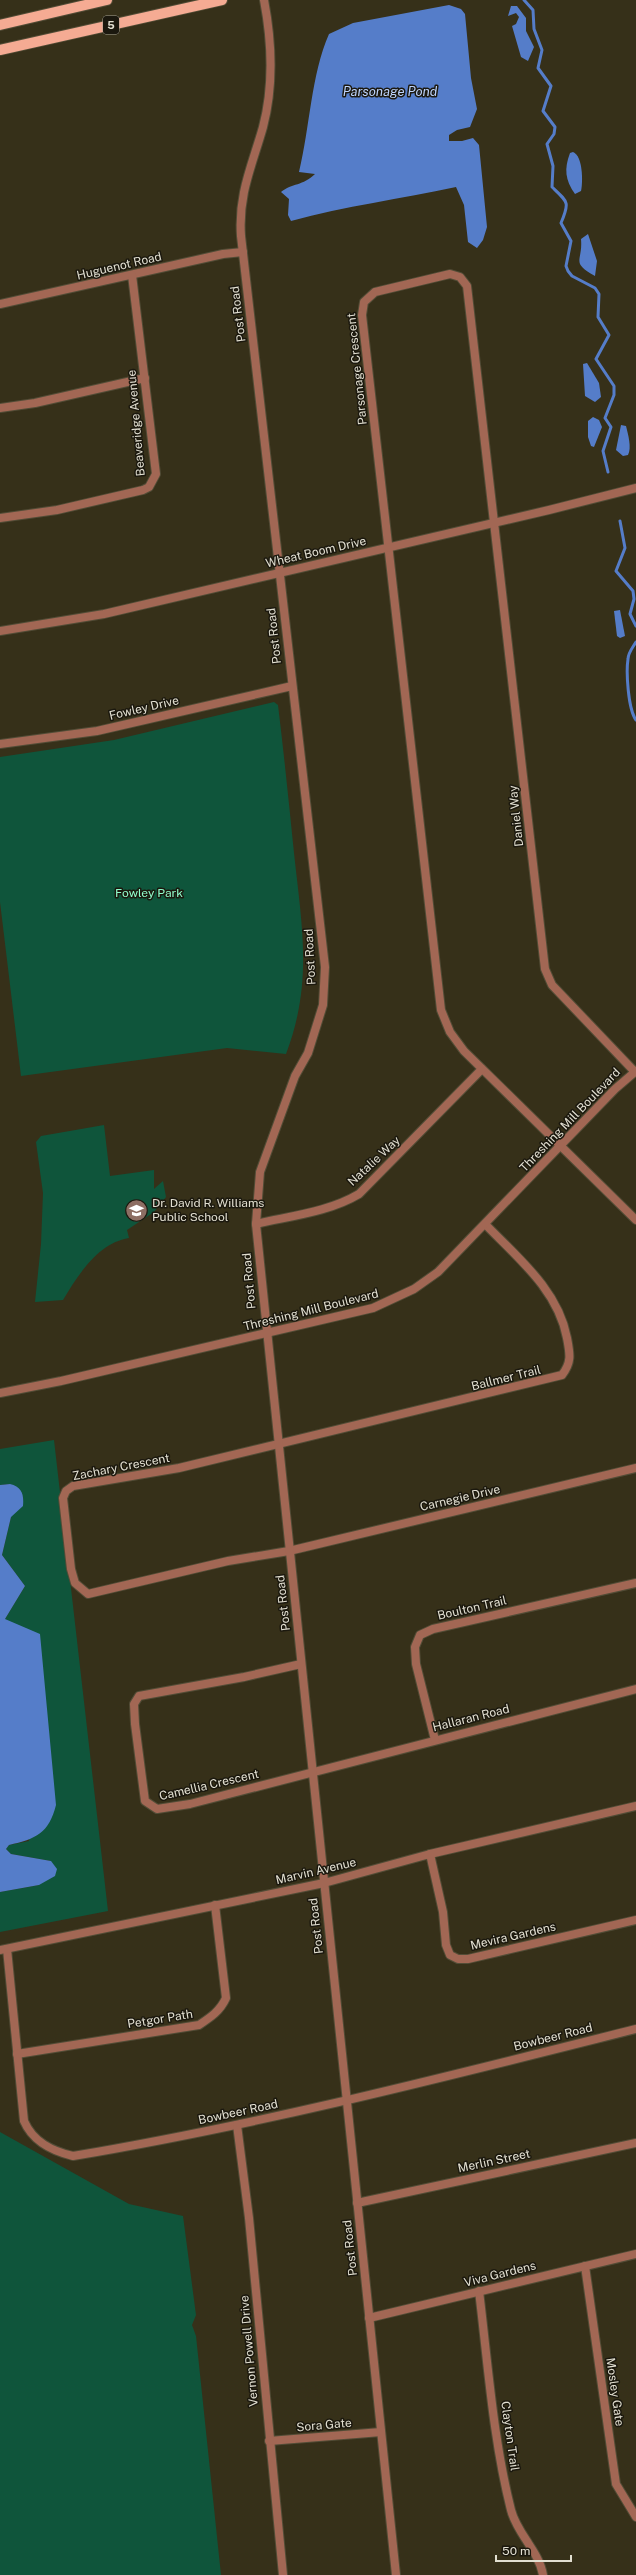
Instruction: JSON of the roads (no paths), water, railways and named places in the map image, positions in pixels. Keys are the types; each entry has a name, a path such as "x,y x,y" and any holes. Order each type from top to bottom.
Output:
{"main road":[{"name":"5","path":"0,25 107,0"},
{"name":"5","path":"0,50 222,0"}],"street":[{"name":"Post Road","path":"264,0 270,35 271,76 263,126 242,191 240,216 279,572 324,959 323,1005 308,1053 295,1076 260,1172 256,1193 256,1224 277,1445 324,1883 345,2102 396,2575"},
{"name":"Huguenot Road","path":"0,304 223,254 243,252"},
{"name":"Parsonage Crescent","path":"495,523 469,292 465,281 460,277 445,274 375,292 364,302 362,315 389,547 438,999 450,1032 482,1069 636,1220"},
{"name":"Beaveridge Avenue","path":"0,518 57,510 149,487 156,474 132,275"},
{"path":"0,408 35,403 145,378"},
{"name":"Wheat Boom Drive","path":"0,631 104,614 279,572 495,523 636,488"},
{"name":"Daniel Way","path":"495,523 545,969 552,985 635,1071"},
{"name":"Fowley Drive","path":"0,744 97,731 292,686"},
{"name":"Natalie Way","path":"256,1224 323,1209 349,1200 359,1194 482,1069"},
{"name":"Threshing Mill Boulevard","path":"0,1393 61,1381 373,1308 406,1294 438,1272 635,1071"},
{"name":"Ballmer Trail","path":"277,1445 562,1375 570,1366 570,1352 564,1324 558,1306 532,1272 485,1224"},
{"name":"Zachary Crescent","path":"277,1445 179,1468 73,1486 66,1491 63,1498 66,1528 71,1569 75,1582 88,1594 228,1562 289,1551"},
{"name":"Carnegie Drive","path":"289,1551 636,1468"},
{"name":"Boulton Trail","path":"435,1740 416,1664 414,1647 420,1635 433,1629 636,1583"},
{"name":"Camellia Crescent","path":"301,1664 244,1677 139,1696 134,1704 135,1724 145,1801 157,1810 213,1798 312,1771"},
{"name":"Hallaran Road","path":"312,1771 636,1689"},
{"name":"Marvin Avenue","path":"4,1949 324,1883 430,1854 636,1806"},
{"name":"Mevira Gardens","path":"430,1854 443,1912 446,1945 450,1954 458,1959 468,1959 636,1920"},
{"name":"Petgor Path","path":"17,2054 199,2025 213,2016 222,2008 226,1998 215,1905"},
{"name":"Bowbeer Road","path":"4,1949 24,2121 29,2132 37,2140 63,2153 73,2156 237,2125 345,2102 636,2029"},
{"name":"Vernon Powell Drive","path":"237,2125 249,2218 269,2442 283,2575"},
{"name":"Merlin Street","path":"357,2203 636,2144"},
{"name":"Viva Gardens","path":"369,2318 636,2254"},
{"name":"Mosley Gate","path":"585,2266 616,2484 636,2517"},
{"name":"Clayton Trail","path":"480,2291 500,2462 512,2512 525,2541 535,2553 543,2575"},
{"name":"Sora Gate","path":"269,2442 381,2432"}],"water":[{"name":"Parsonage Pond","path":"449,5 461,9 465,14 471,78 477,109 470,127 457,130 449,135 449,141 462,141 473,138 479,145 487,227 483,240 477,248 468,242 464,205 456,187 332,211 291,221 288,215 289,199 281,192 289,187 306,181 315,174 299,172 314,84 329,34 353,23"},
{"path":"511,6 517,6 526,18 526,31 534,47 528,61 521,57 512,26 516,24 519,17 516,13 508,16"},
{"path":"573,152 579,159 582,176 581,191 575,194 569,184 566,174 568,159 570,153"},
{"path":"588,234 597,261 595,276 583,268 579,261 581,239"},
{"path":"587,363 599,383 601,397 595,402 585,396 583,364"},
{"path":"593,417 599,420 602,427 594,447 591,446 588,437 588,421"},
{"path":"621,425 626,426 630,445 628,455 623,456 616,450"},
{"path":"620,610 625,636 620,638 617,636 614,611"},
{"path":"10,1484 20,1489 23,1498 23,1506 11,1517 2,1555 25,1586 5,1619 40,1634 56,1805 50,1822 40,1833 27,1840 9,1845 6,1849 11,1854 51,1861 57,1869 55,1876 39,1885 0,1892 0,1485"}],"waterway":[{"path":"524,0 533,10 534,29 542,50 538,68 551,86 543,111 555,127 554,134 547,144 553,166 552,187 566,203 566,211 561,223 571,241 566,266 572,276 595,288 599,294 598,317 609,335 596,359 614,386 614,395 605,418 611,427 603,451 608,472"},
{"path":"620,521 625,548 616,571 633,591 634,599 630,614 636,626"},
{"path":"636,642 628,657 627,665 629,699 633,715 636,720"}],"place":[{"name":"Dr. David R. Williams Public School","path":"137,1210"}],"park label":[{"name":"Fowley Park","path":"149,893"}]}
